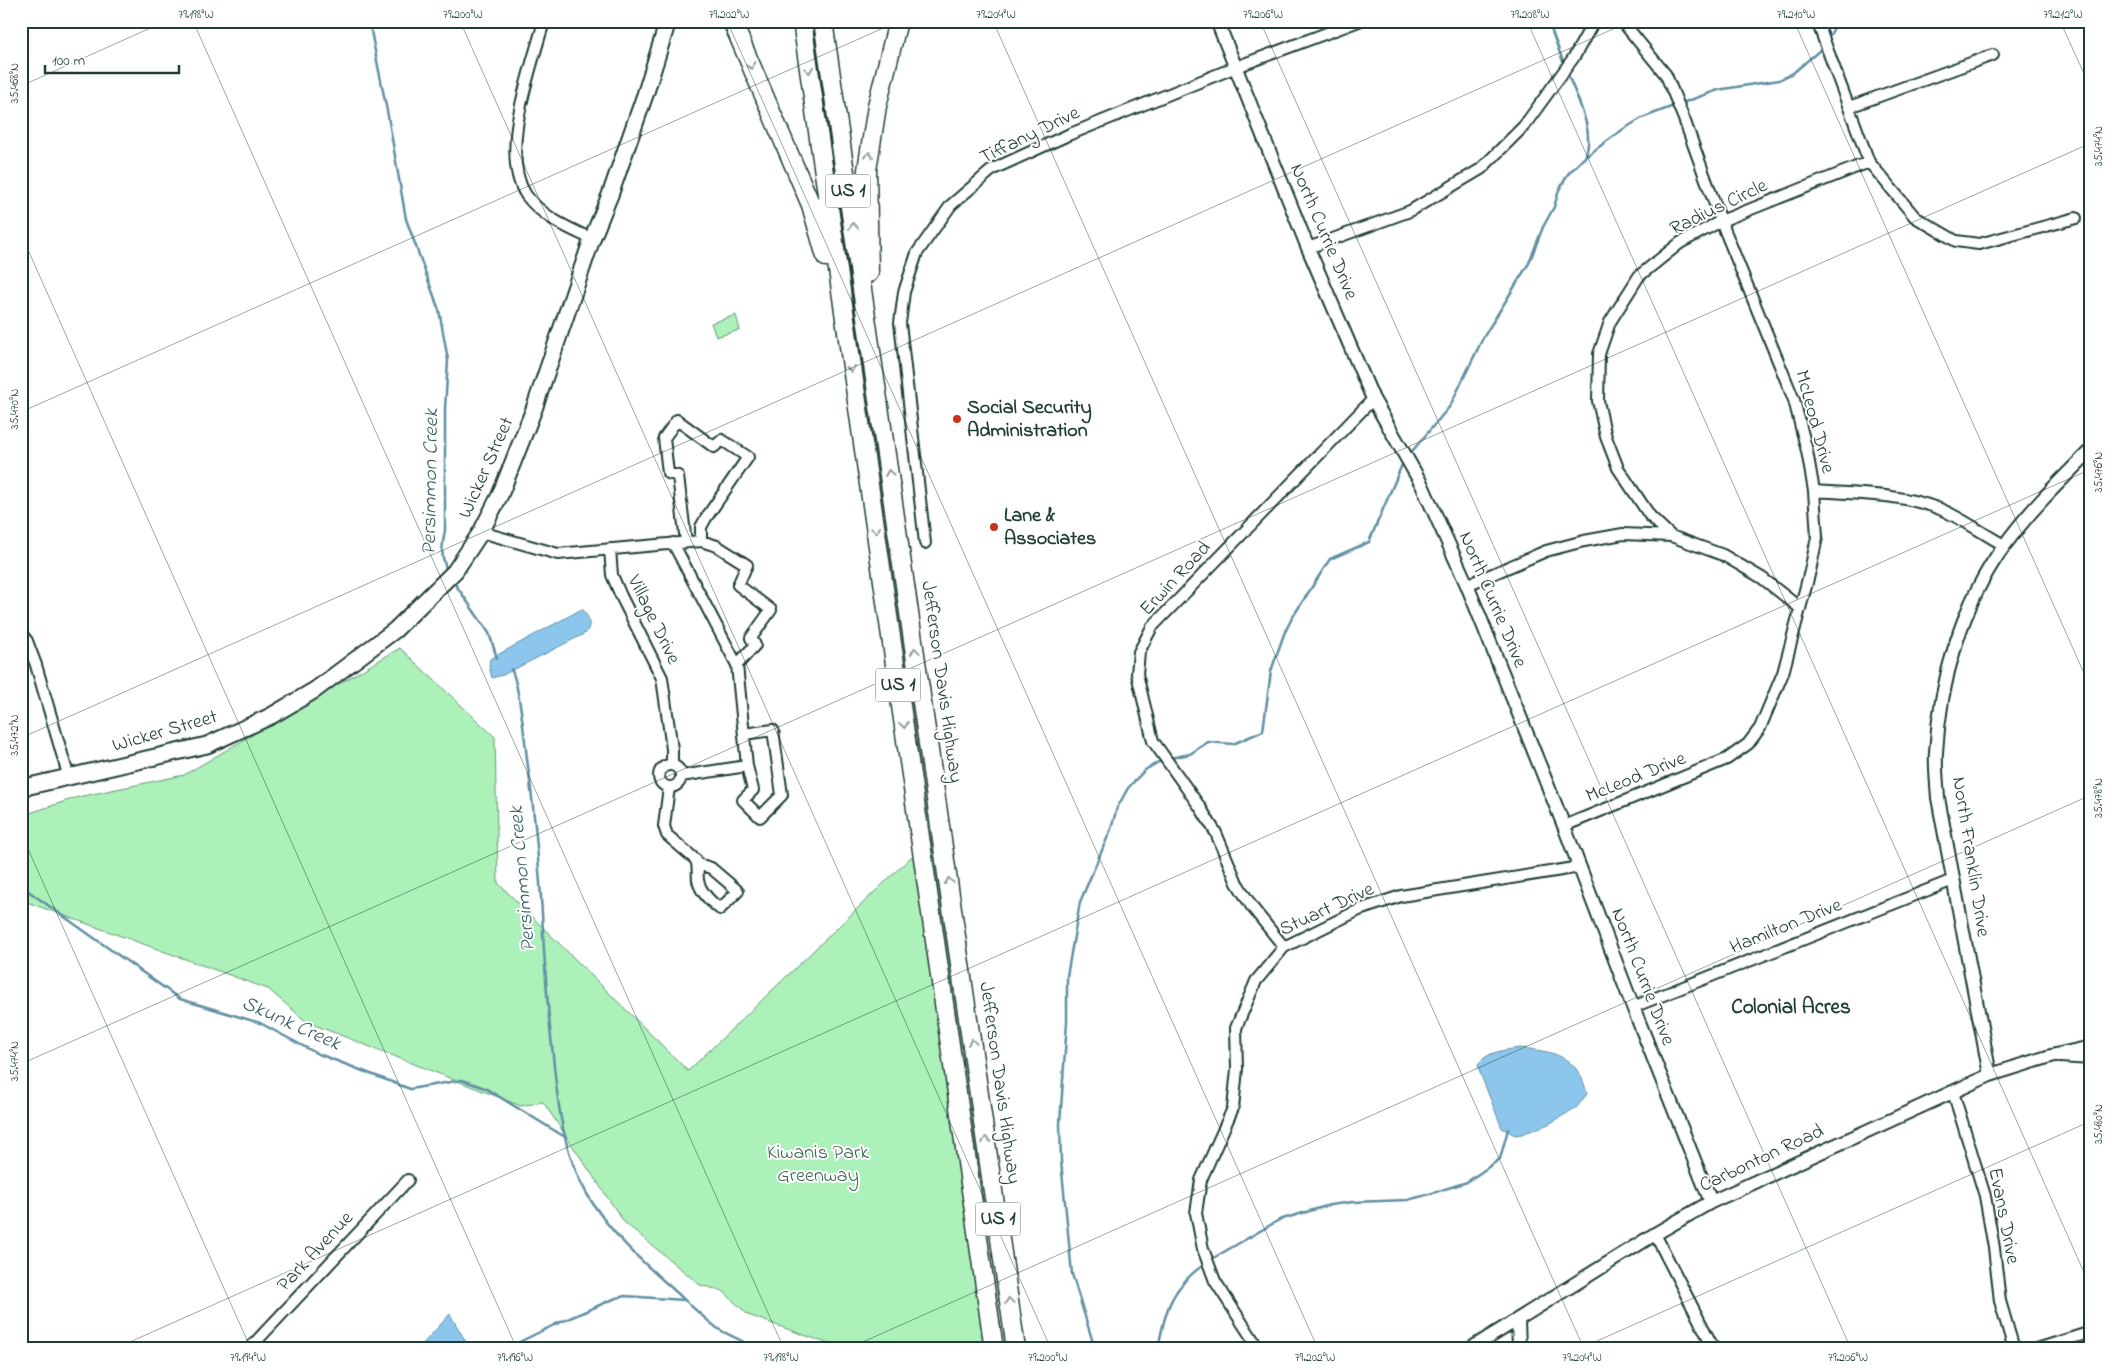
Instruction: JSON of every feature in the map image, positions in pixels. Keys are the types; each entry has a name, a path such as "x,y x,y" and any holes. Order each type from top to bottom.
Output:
{"highway":[{"path":"732,21 811,205 822,240 846,336"},
{"name":"US 1","path":"802,21 846,336 994,1349"},
{"name":"Jefferson Davis Highway","path":"824,21 1016,1349"},
{"path":"872,361 867,170 877,106 898,21"}],"main road":[{"name":"Wicker Street","path":"21,788 208,745 271,716 315,690 395,630 455,571 481,532 500,495 534,409 592,238 610,195 646,92 668,21"}],"street":[{"path":"544,21 515,134 515,157 518,178 526,194 550,218 592,238"},
{"name":"North Currie Drive","path":"1218,21 1308,248 1373,399 1422,485 1467,585 1564,826 1633,1007 1711,1202"},
{"name":"Tiffany Drive","path":"926,543 900,323 904,292 918,253 951,205 993,169 1068,135 1359,21"},
{"path":"1308,248 1410,211 1481,169 1524,126 1574,57 1594,21"},
{"name":"McLeod Drive","path":"1564,826 1727,759 1748,744 1760,728 1783,673 1810,571 1816,537 1814,491 1807,451 1794,400 1721,222 1666,75 1622,21"},
{"path":"1817,21 1869,162 1915,217 1956,240 1979,244 2076,218"},
{"path":"1849,107 1993,55"},
{"name":"Radius Circle","path":"1671,536 1650,516 1618,468 1609,445 1598,401 1598,354 1610,322 1639,276 1680,243 1721,222 1869,162"},
{"name":"Erwin Road","path":"1284,947 1252,907 1237,883 1213,828 1153,741 1137,674 1139,652 1152,628 1373,399"},
{"path":"686,542 678,476 668,473 664,438 677,420 714,447 722,440 748,457 706,518 701,527 701,541"},
{"name":"North Franklin Drive","path":"1990,1075 1938,798 1936,753 1941,711 1950,666 1968,609 1988,570 2004,545 2048,494 2091,450"},
{"path":"1814,491 1874,495 1915,502 1940,510 2004,545"},
{"path":"481,532 558,554 701,541 717,546 747,565 738,585 771,610 750,638 754,645 737,666"},
{"path":"1467,585 1546,552 1584,541 1623,534 1671,536 1723,555 1762,578 1800,608"},
{"path":"673,543 737,666 747,766 753,790 742,800 760,817 782,795 773,730 744,734"},
{"name":"Village Drive","path":"610,549 612,575 662,678 672,749 672,765"},
{"path":"21,633 27,641 36,666 69,778"},
{"path":"672,765 677,768 681,776 678,784 669,787 661,783 659,773 662,768 672,765"},
{"path":"681,776 747,766"},
{"path":"669,787 664,826 666,835 698,864 711,868 738,891 720,909 709,900 698,882 698,864"},
{"name":"Stuart Drive","path":"1259,1349 1214,1281 1202,1249 1196,1213 1201,1180 1233,1108 1237,1069 1236,1028 1256,981 1284,947 1359,910 1400,896 1580,867"},
{"name":"Hamilton Drive","path":"1633,1007 1953,880"},
{"name":"Carbonton Road","path":"1470,1349 1655,1234 1711,1202 1990,1075 2051,1056 2091,1047"},
{"path":"2051,1056 2091,1059"},
{"name":"Evans Drive","path":"1953,1092 1985,1196 1994,1248 2000,1301 2014,1349"},
{"name":"Park Avenue","path":"249,1349 408,1180"},
{"path":"1655,1234 1714,1349"},
{"path":"1518,1319 1519,1349"},
{"path":"2037,1349 2091,1332"}],"green space":[{"path":"736,315 740,330 716,337 711,323"},
{"name":"Kiwanis Park Greenway","path":"400,648 495,737 498,883 688,1071 935,834 1002,1349 843,1349 748,1315 723,1291 700,1285 624,1222 543,1102 521,1106 307,1022 268,989 21,900 21,816 78,797 184,775"}],"water":[{"path":"582,609 589,620 586,633 503,675 492,678 489,666 490,659"},
{"path":"1520,1048 1543,1051 1563,1058 1578,1071 1587,1094 1577,1107 1549,1124 1515,1135 1502,1128 1478,1064 1492,1054"},
{"path":"450,1314 470,1349 418,1349"}],"waterway":[{"name":"Persimmon Creek","path":"369,21 406,219 439,310 448,360 445,409 445,530 442,551 448,572"},
{"path":"1548,21 1564,64"},
{"path":"1830,35 1838,21"},
{"path":"1685,102 1718,90 1779,80 1793,73 1820,50"},
{"path":"1567,72 1587,125 1588,147 1585,157"},
{"path":"1409,455 1450,406 1483,338 1529,263 1543,227 1554,207 1559,190 1568,174 1584,158 1622,130 1642,118 1671,107"},
{"path":"1170,758 1190,754 1208,742 1233,744 1263,731 1271,671 1284,634 1292,618 1330,559 1369,542 1404,460"},
{"name":"Persimmon Creek","path":"453,581 489,633 497,658"},
{"name":"Persimmon Creek","path":"511,669 517,686 533,807 540,878 548,1010 556,1084 562,1122 571,1159 587,1194 605,1221 626,1245 711,1323 721,1331 753,1349"},
{"path":"1095,1349 1072,1274 1061,1161 1060,1123 1067,1022 1067,976 1080,902 1111,829 1117,808 1128,788 1145,770 1162,760"},
{"name":"Skunk Creek","path":"21,886 180,999 260,1023 316,1053 410,1089 462,1080 485,1088 565,1137"},
{"path":"1210,1260 1279,1220 1330,1205 1353,1202 1407,1200 1467,1182 1500,1159 1508,1129"},
{"path":"1158,1349 1167,1311 1177,1290 1194,1272 1206,1263"},
{"path":"505,1349 616,1298 625,1296 684,1300"}],"place":[{"name":"Social Security Administration","path":"957,419"},
{"name":"Lane & Associates","path":"994,527"}],"district":[{"name":"Colonial Acres","path":"1791,1008"}]}
